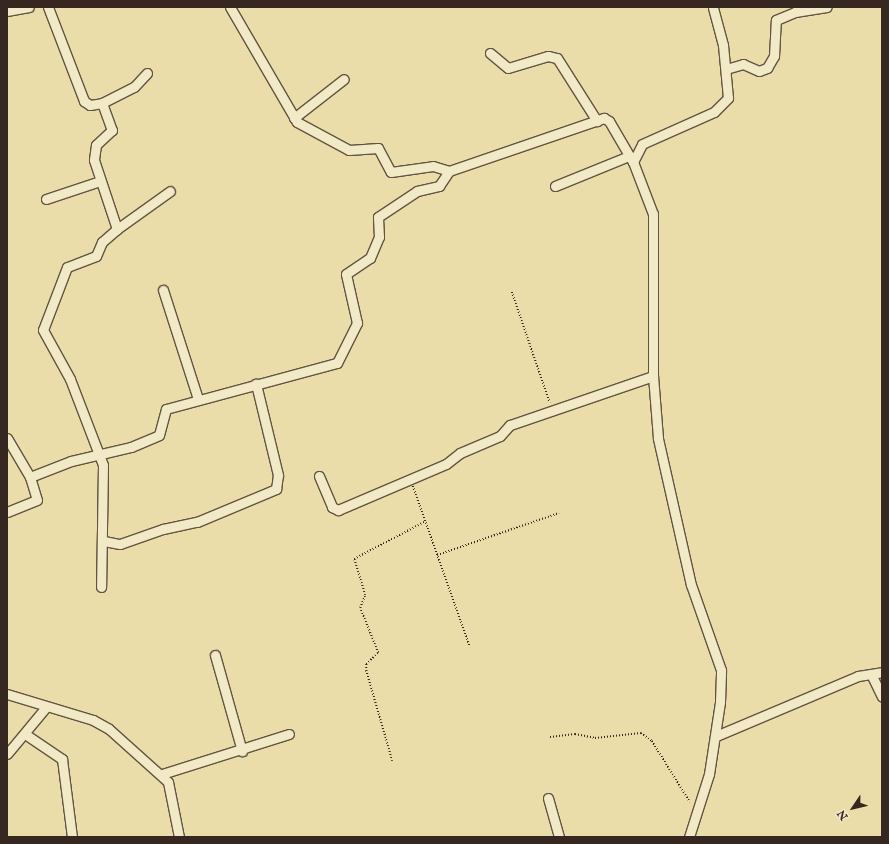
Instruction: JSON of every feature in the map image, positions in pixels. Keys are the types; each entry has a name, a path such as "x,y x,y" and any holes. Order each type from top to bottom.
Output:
{"street":[{"path":"7,11 29,7"},
{"path":"48,7 84,101 90,105 102,103 134,87 147,73"},
{"path":"230,7 269,69 294,118 314,133 349,150 378,148 391,172 433,166 449,171 597,121 609,121 631,159 653,214 653,376 660,445 687,568 720,660 721,687 716,736 704,798 689,837"},
{"path":"555,186 631,159 642,144 721,108 729,93 726,68 713,7"},
{"path":"726,68 746,64 759,71 767,68 774,56 776,20 795,12 827,7"},
{"path":"490,53 508,68 548,56 557,58 597,121"},
{"path":"294,118 344,79"},
{"path":"102,103 112,130 94,148 100,181 117,229"},
{"path":"30,477 152,439 161,432 166,409 256,384 330,367 342,359 357,323 346,274 370,258 379,237 378,217 417,191 439,186 449,171"},
{"path":"46,199 100,181"},
{"path":"101,587 104,541 104,472 100,455 64,365 43,330 67,267 96,256 102,242 117,229 170,191"},
{"path":"163,290 198,399"},
{"path":"319,476 335,511 411,479 500,436 510,425 653,376"},
{"path":"104,541 120,544 163,529 197,522 276,489 278,474 256,384"},
{"path":"7,438 30,477 36,500 7,512"},
{"path":"215,655 242,751"},
{"path":"716,736 871,674 882,672"},
{"path":"871,674 882,697"},
{"path":"7,694 102,724 162,774 172,793 179,837"},
{"path":"7,754 46,707"},
{"path":"25,734 62,760 72,837"},
{"path":"162,774 242,751 289,734"},
{"path":"548,798 559,837"}],"path":[{"path":"512,292 552,410"},
{"path":"411,479 470,647"},
{"path":"437,555 559,513"},
{"path":"392,760 366,671 366,664 378,653 360,608 365,595 354,559 426,521"},
{"path":"550,738 575,734 595,738 641,733 652,741 691,803"}]}
